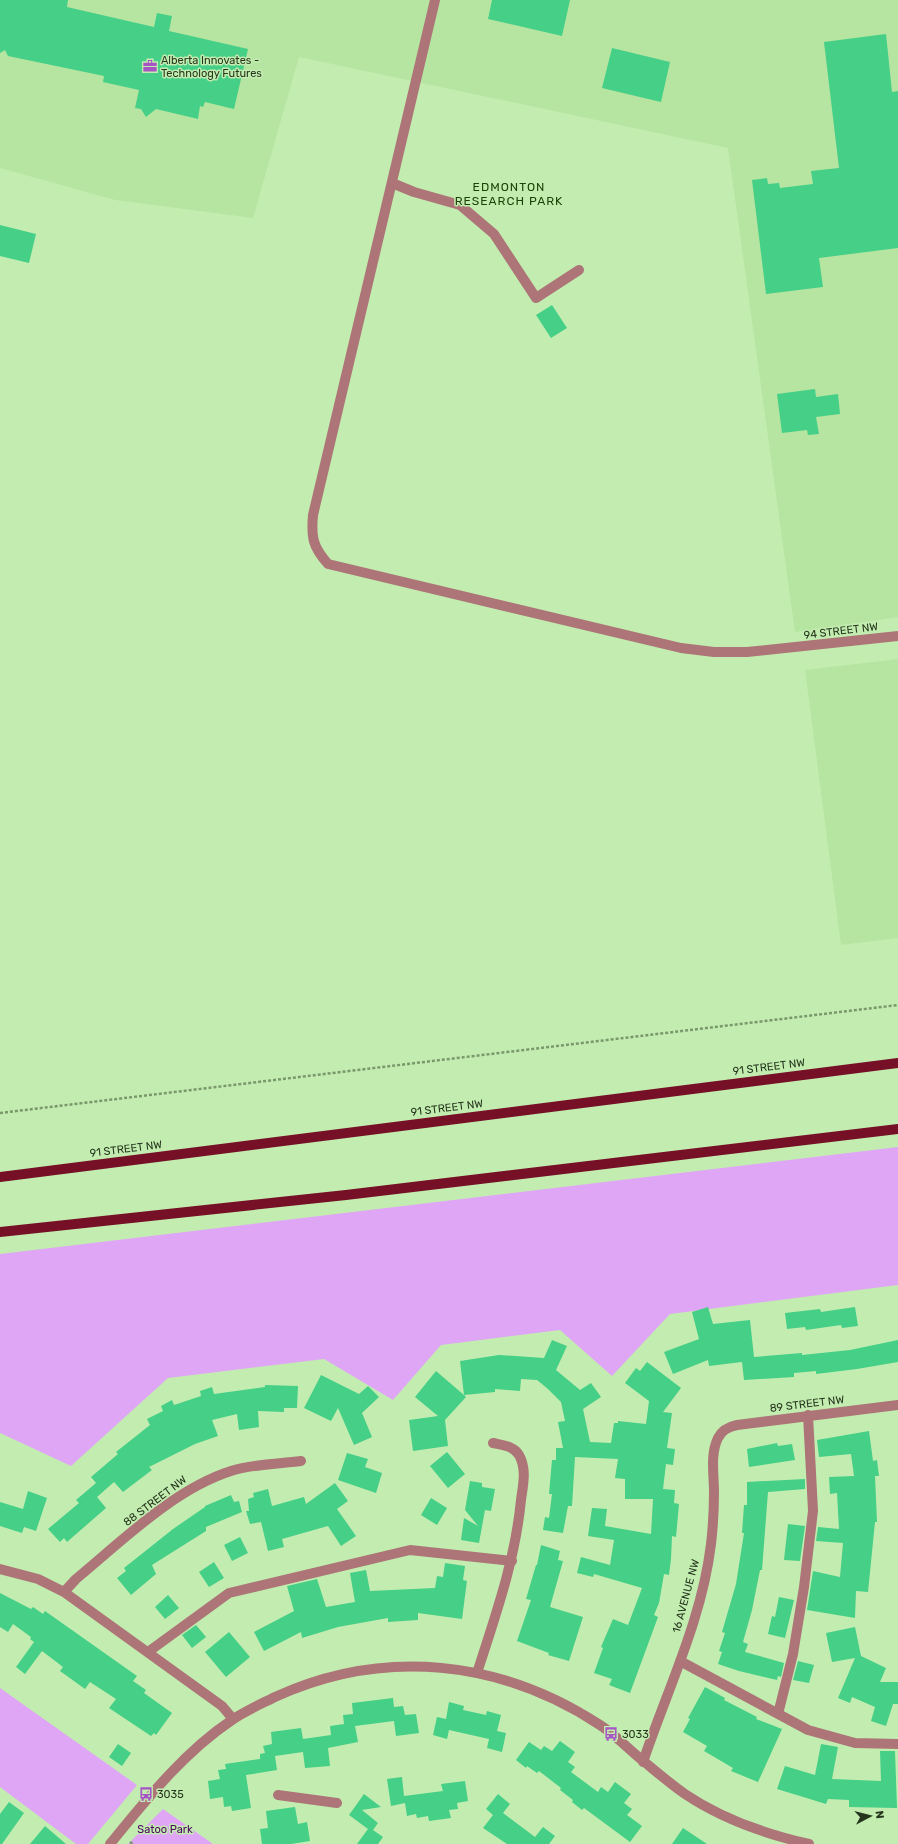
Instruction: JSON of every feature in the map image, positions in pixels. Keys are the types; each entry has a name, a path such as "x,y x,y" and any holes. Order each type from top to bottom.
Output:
{"main road":[{"name":"91 STREET NW","path":"0,1177 898,1063"},
{"path":"0,1232 354,1194 898,1128"}],"street":[{"name":"94 STREET NW","path":"435,0 313,516 312,536 318,553 328,564 681,648 714,652 787,648 898,636"},
{"path":"392,183 414,192 460,205 494,234 536,298 579,270"},
{"name":"89 STREET NW","path":"722,1432 737,1425 897,1405 898,1416"},
{"path":"778,1714 797,1632 813,1511 808,1415"},
{"name":"16 AVENUE NW","path":"643,1762 696,1614 709,1561 713,1515 714,1453 716,1442 722,1432"},
{"path":"477,1673 512,1561 524,1481 523,1463 518,1454 512,1448 493,1443"},
{"name":"88 STREET NW","path":"64,1592 76,1579 172,1500 203,1481 232,1470 301,1462"},
{"path":"148,1652 230,1593 410,1550 512,1561"},
{"path":"0,1569 38,1579 64,1592 222,1706 233,1719"},
{"path":"680,1661 808,1730 855,1743 898,1744"},
{"path":"110,1844 179,1765 202,1743 233,1719 285,1693 315,1681 373,1668 405,1666 439,1668 477,1673 529,1688 568,1705 602,1726 643,1762 684,1793 710,1809 759,1830 809,1844"},
{"path":"278,1795 337,1803"}],"path":[{"path":"0,1113 898,1005"}],"shaded area":[{"path":"0,0 898,0 898,617 795,632 728,148 299,57 253,218 115,200 0,168"},
{"path":"898,659 898,938 841,945 805,670"}],"green space":[{"path":"898,1147 898,1285 670,1314 612,1376 560,1330 441,1345 393,1400 324,1359 168,1378 71,1466 0,1433 0,1254"},
{"path":"0,1688 137,1785 88,1844 76,1844 0,1787"},
{"name":"Satoo Park","path":"163,1809 213,1844 128,1844"}],"building":[{"name":"Alberta Innovates - Technology Futures","path":"0,0 68,0 67,7 154,27 157,13 172,16 169,31 248,49 234,109 205,102 203,107 200,106 198,119 156,109 146,117 141,109 135,108 139,90 103,82 104,76 8,56 5,50 0,53"},
{"path":"492,0 570,0 562,36 488,19"},
{"path":"886,34 892,92 898,91 898,248 819,258 823,287 766,294 752,180 767,178 768,184 779,183 780,188 813,184 811,171 839,168 824,42"},
{"path":"612,48 670,62 661,102 602,88"},
{"path":"0,225 36,234 29,263 0,256"},
{"path":"552,305 567,328 551,338 536,315"},
{"path":"815,389 816,397 838,394 840,414 816,417 819,434 808,435 807,430 782,433 777,394"},
{"path":"708,1307 713,1324 750,1320 754,1357 802,1353 802,1355 850,1350 898,1340 898,1362 816,1374 816,1371 794,1373 794,1377 744,1380 742,1362 709,1366 708,1360 673,1374 664,1352 699,1339 692,1312"},
{"path":"855,1307 858,1326 842,1328 841,1325 806,1330 805,1327 787,1329 785,1313 820,1309 821,1312"},
{"path":"552,1340 567,1346 556,1370 580,1390 591,1383 601,1397 583,1409 590,1442 611,1443 614,1423 618,1423 618,1421 646,1424 649,1401 625,1383 636,1368 640,1371 647,1362 681,1388 663,1412 672,1413 667,1448 675,1449 673,1465 666,1464 663,1489 675,1490 674,1503 679,1504 676,1537 672,1536 669,1575 664,1574 659,1603 654,1615 658,1617 630,1693 609,1685 612,1679 594,1673 603,1648 601,1647 613,1619 628,1625 642,1588 594,1574 593,1577 577,1573 581,1557 610,1565 614,1540 588,1536 592,1508 607,1509 605,1526 651,1534 653,1499 625,1499 625,1479 615,1478 618,1459 575,1457 572,1506 568,1506 563,1533 543,1530 545,1517 549,1518 552,1494 549,1494 552,1460 556,1460 556,1448 563,1448 558,1422 565,1421 561,1402 537,1380 521,1379 520,1391 495,1389 495,1392 464,1395 460,1361 499,1355 544,1358"},
{"path":"436,1371 466,1397 445,1420 448,1446 413,1451 409,1420 438,1416 415,1397"},
{"path":"321,1375 359,1394 368,1386 379,1397 362,1413 372,1437 354,1445 338,1408 331,1421 304,1408"},
{"path":"265,1385 298,1386 297,1408 284,1408 284,1412 258,1411 259,1427 239,1430 237,1414 212,1420 218,1436 195,1444 149,1467 152,1470 123,1492 114,1482 97,1497 106,1508 67,1542 64,1538 60,1542 48,1529 79,1503 76,1500 96,1483 91,1477 118,1454 116,1452 150,1425 147,1419 163,1411 161,1406 172,1400 174,1405 201,1396 200,1391 212,1387 214,1394 265,1387"},
{"path":"869,1431 873,1461 877,1460 879,1476 875,1476 877,1522 875,1522 868,1592 856,1591 855,1618 807,1610 813,1571 840,1577 843,1543 816,1541 818,1527 839,1529 837,1493 830,1494 829,1477 854,1476 851,1454 819,1457 817,1440"},
{"path":"777,1443 778,1446 792,1444 795,1460 749,1467 747,1449"},
{"path":"447,1452 465,1474 448,1488 430,1466"},
{"path":"347,1453 368,1459 365,1467 382,1473 376,1493 338,1480"},
{"path":"805,1479 805,1489 768,1492 762,1570 760,1570 752,1610 743,1642 748,1644 745,1652 784,1663 781,1677 778,1676 777,1680 739,1671 718,1664 722,1652 719,1651 725,1633 722,1632 736,1584 744,1533 742,1533 744,1505 747,1505 747,1482"},
{"path":"470,1481 482,1483 482,1487 495,1489 491,1511 485,1510 479,1543 461,1540 464,1518 478,1526 465,1510"},
{"path":"335,1483 348,1501 337,1509 356,1536 341,1546 328,1526 282,1539 284,1547 268,1551 261,1522 250,1524 246,1511 249,1511 248,1499 254,1497 253,1493 268,1489 272,1506 304,1497 306,1504"},
{"path":"28,1491 47,1498 36,1531 24,1527 22,1533 0,1526 0,1502 23,1509"},
{"path":"231,1495 234,1502 239,1501 242,1512 206,1527 206,1531 152,1565 156,1574 131,1595 117,1578 126,1571 124,1568 205,1506"},
{"path":"431,1498 447,1508 437,1525 421,1515"},
{"path":"788,1524 805,1526 800,1561 784,1560"},
{"path":"240,1537 248,1553 232,1561 224,1545"},
{"path":"541,1545 560,1551 558,1560 563,1561 550,1607 583,1617 569,1661 548,1655 549,1653 517,1641 531,1600 526,1599 537,1565"},
{"path":"214,1562 224,1578 209,1587 199,1572"},
{"path":"445,1563 465,1566 463,1580 467,1581 462,1619 418,1613 418,1620 388,1622 388,1618 338,1627 302,1638 301,1632 264,1651 254,1632 294,1611 287,1586 317,1579 326,1607 355,1602 350,1573 366,1570 370,1591 435,1588 437,1576 443,1577"},
{"path":"0,1593 31,1609 33,1607 43,1614 45,1611 137,1676 133,1681 146,1690 144,1693 172,1713 156,1735 154,1733 151,1736 109,1708 116,1699 90,1682 85,1689 60,1671 63,1667 42,1651 25,1674 16,1667 34,1642 30,1639 31,1637 13,1624 8,1632 0,1627"},
{"path":"168,1595 179,1608 165,1619 155,1607"},
{"path":"779,1597 794,1600 785,1638 768,1634 772,1616 775,1617"},
{"path":"196,1625 206,1637 192,1648 182,1635"},
{"path":"855,1627 861,1656 886,1668 880,1682 898,1682 898,1704 893,1704 886,1726 871,1721 875,1707 852,1697 850,1703 838,1698 855,1658 832,1662 826,1633"},
{"path":"229,1632 250,1657 226,1677 205,1652"},
{"path":"798,1661 814,1665 809,1683 793,1680"},
{"path":"705,1687 725,1698 724,1700 757,1717 756,1719 782,1729 758,1782 731,1771 733,1768 704,1751 707,1746 683,1732 690,1719 688,1718"},
{"path":"393,1698 394,1707 403,1706 405,1715 416,1714 419,1733 396,1736 394,1721 355,1726 358,1742 328,1748 330,1766 305,1768 303,1752 275,1756 277,1770 246,1775 251,1808 232,1811 231,1806 224,1807 223,1797 210,1799 208,1781 220,1779 218,1770 226,1769 225,1764 260,1759 260,1754 265,1753 263,1746 272,1744 271,1732 301,1728 303,1739 331,1735 330,1726 344,1724 343,1715 353,1714 352,1703"},
{"path":"449,1702 464,1706 463,1710 486,1715 487,1711 501,1715 497,1731 506,1733 502,1752 487,1748 489,1739 449,1730 447,1739 433,1735 437,1717 446,1719"},
{"path":"560,1741 575,1752 568,1762 575,1767 571,1772 598,1792 601,1787 608,1792 615,1782 631,1794 624,1803 632,1809 627,1815 642,1826 630,1842 584,1808 582,1810 572,1802 573,1800 560,1790 561,1788 539,1771 537,1773 527,1766 526,1768 516,1760 529,1742 541,1750 544,1746 552,1751"},
{"path":"118,1744 131,1753 122,1766 109,1757"},
{"path":"821,1744 838,1747 832,1779 881,1781 880,1751 895,1751 897,1808 849,1807 849,1800 828,1799 826,1804 777,1789 785,1766 815,1775"},
{"path":"402,1777 404,1796 443,1791 441,1784 465,1781 468,1801 457,1803 458,1809 449,1810 451,1818 429,1821 428,1816 417,1818 416,1814 407,1816 405,1803 391,1806 387,1779"},
{"path":"364,1794 381,1807 362,1810 378,1823 373,1830 383,1837 378,1844 357,1844 368,1829 349,1815"},
{"path":"498,1794 510,1804 503,1813 535,1837 543,1827 555,1836 549,1844 507,1844 483,1828 493,1815 486,1809"},
{"path":"9,1802 24,1813 2,1844 0,1844 0,1814"},
{"path":"295,1807 298,1824 307,1822 310,1841 291,1844 262,1844 260,1829 268,1828 266,1811"},
{"path":"45,1826 66,1844 30,1844"},
{"path":"683,1828 707,1844 672,1844"}],"place":[{"name":"Alberta Innovates - Technology Futures","path":"150,66"},
{"name":"3033","path":"611,1734"},
{"name":"3035","path":"146,1794"}],"district":[{"name":"EDMONTON RESEARCH PARK","path":"509,194"}]}
